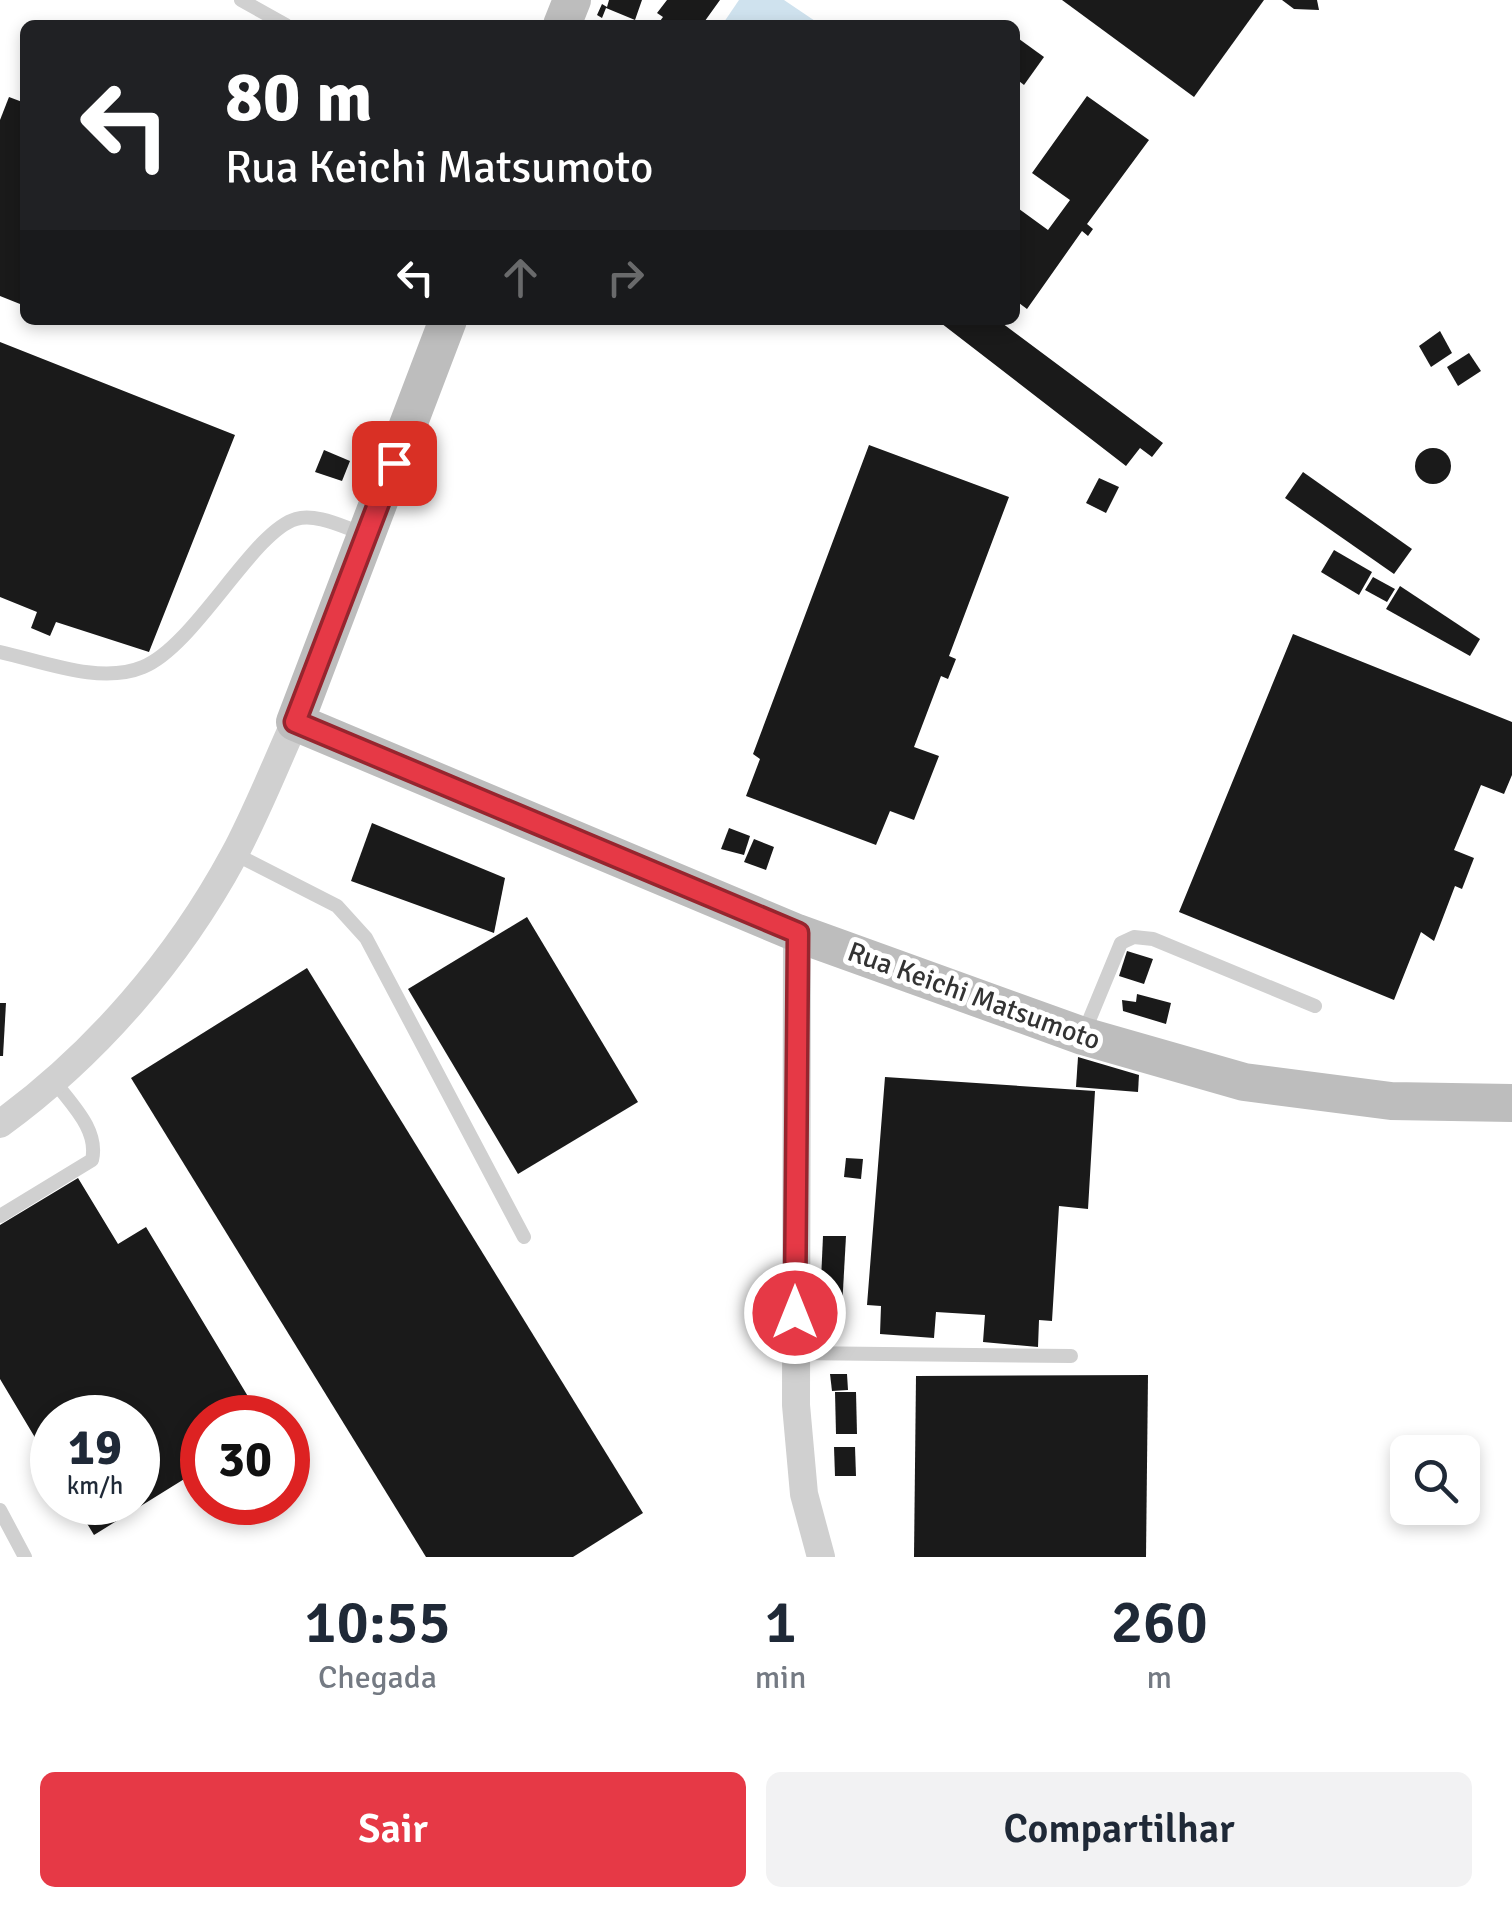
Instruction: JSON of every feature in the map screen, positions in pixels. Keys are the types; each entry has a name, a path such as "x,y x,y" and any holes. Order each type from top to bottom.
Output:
{"main road":[{"path":"295,722 446,325"},
{"name":"Rua Keichi Matsumoto","path":"295,722 798,933 1083,1036 1244,1082 1391,1101 1512,1103"}],"street":[{"path":"0,1124 54,1081 156,974 235,854 295,722"},
{"path":"798,933 795,1353 804,1494 821,1557"}],"lane":[{"path":"241,0 277,20"},
{"path":"0,652 86,671 116,674 142,668 178,641 282,526 309,518 366,534"},
{"path":"235,854 337,906 366,938 524,1237"},
{"path":"1083,1036 1121,943 1134,937 1153,939 1315,1006"},
{"path":"0,1216 92,1160 92,1133 54,1081"},
{"path":"795,1353 1071,1356"},
{"path":"0,1510 24,1557"}],"water":[{"path":"739,0 784,0 814,20 725,20"}],"building":[{"path":"609,0 642,0 635,20 606,8 602,18 597,15"},
{"path":"667,0 720,0 706,20 661,20 663,17 657,13"},
{"path":"1062,0 1264,0 1194,97"},
{"path":"1282,0 1317,0 1319,10 1294,9"},
{"path":"1020,40 1044,57 1024,85 1020,82"},
{"path":"1087,96 1149,140 1087,224 1093,229 1088,236 1082,231 1027,309 1020,304 1020,210 1048,230 1070,200 1032,173"},
{"path":"9,97 20,101 20,304 0,296 0,120"},
{"path":"943,325 1005,325 1163,443 1152,457 1140,448 1126,466"},
{"path":"1440,331 1452,353 1431,367 1419,346"},
{"path":"0,342 235,435 149,652 56,622 50,636 31,628 37,612 0,597"},
{"path":"1469,353 1481,371 1458,386 1447,367"},
{"path":"869,445 1009,497 949,656 956,659 948,679 941,676 914,747 939,756 914,820 890,811 876,845 746,796 760,759 753,754"},
{"path":"1433,448 1446,453 1451,466 1446,479 1433,484 1420,479 1415,466 1420,453"},
{"path":"324,450 350,461 342,481 315,472"},
{"path":"1303,472 1412,549 1394,574 1285,498"},
{"path":"1099,478 1119,487 1106,513 1086,503"},
{"path":"1334,550 1372,572 1359,595 1321,572"},
{"path":"1373,577 1395,589 1387,602 1365,590"},
{"path":"1400,586 1480,639 1470,656 1386,609"},
{"path":"1293,634 1512,722 1512,775 1504,794 1481,785 1454,850 1474,858 1462,889 1455,886 1434,941 1421,932 1394,1000 1179,912"},
{"path":"372,823 505,878 494,933 351,881"},
{"path":"729,828 750,836 744,855 721,849"},
{"path":"754,839 774,847 766,870 744,862"},
{"path":"527,917 638,1102 518,1174 408,989"},
{"path":"1127,951 1153,959 1144,984 1119,976"},
{"path":"307,968 643,1513 573,1557 426,1557 131,1078"},
{"path":"1137,994 1171,1003 1166,1024 1123,1011 1122,1000 1136,1002"},
{"path":"0,1003 6,1003 3,1056 0,1056"},
{"path":"1078,1057 1139,1075 1138,1092 1076,1087"},
{"path":"885,1077 1095,1091 1088,1209 1059,1206 1052,1321 1039,1320 1038,1347 983,1342 985,1315 936,1312 934,1338 880,1334 881,1306 867,1305"},
{"path":"846,1158 863,1159 861,1179 844,1177"},
{"path":"78,1178 118,1244 146,1227 247,1395 180,1395 180,1482 160,1494 160,1395 30,1395 30,1429 0,1379 0,1225"},
{"path":"823,1236 846,1236 841,1326 819,1325"},
{"path":"830,1374 847,1374 848,1390 832,1391"},
{"path":"1148,1375 1146,1557 914,1557 916,1376"},
{"path":"835,1392 856,1392 857,1434 836,1434"},
{"path":"834,1447 855,1447 856,1476 835,1476"},
{"path":"88,1525 110,1525 94,1535"}],"route":[{"path":"394,463 295,722 798,933 795,1313"}]}
